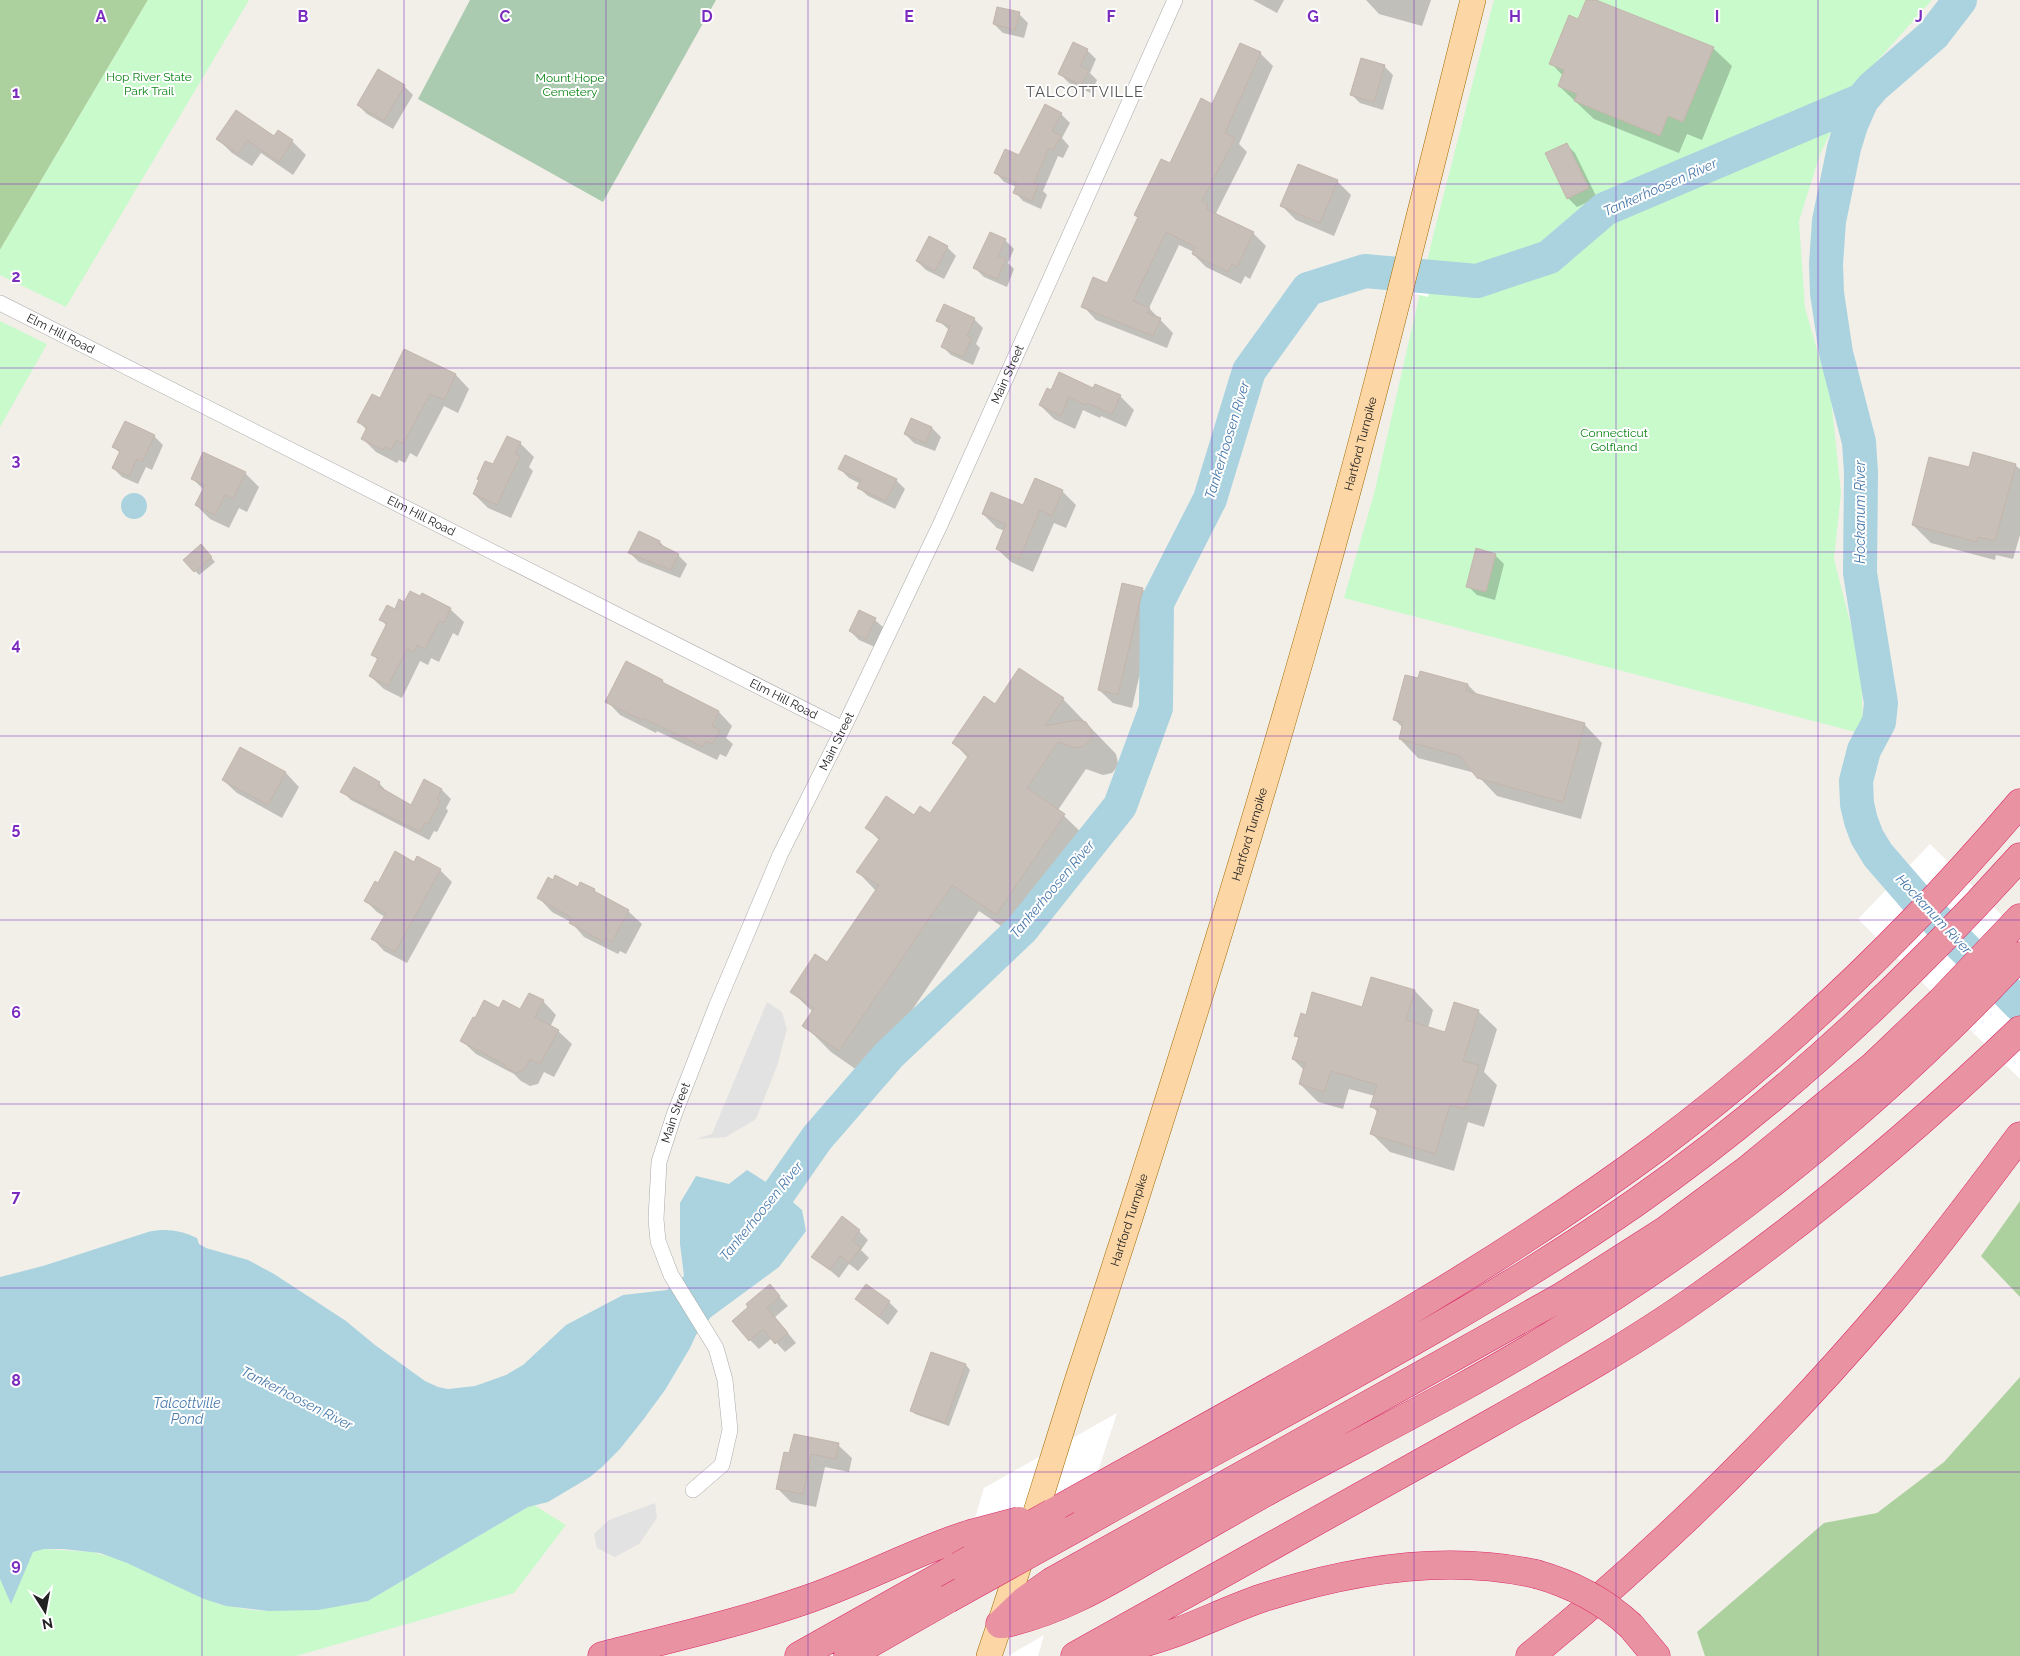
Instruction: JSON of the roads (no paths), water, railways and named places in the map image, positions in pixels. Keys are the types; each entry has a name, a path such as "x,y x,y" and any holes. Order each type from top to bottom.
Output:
{"highway":[{"path":"799,1656 1431,1299 1617,1176 1738,1084 1810,1021 1886,947 1958,872 2020,803"},
{"path":"848,1656 1428,1332 1566,1250 1658,1187 1760,1108 1848,1033 1912,972 2020,857"},
{"path":"1000,1624 1044,1612 1095,1590 1265,1493 1502,1364 1594,1310 1675,1255 1767,1187 1886,1087 1950,1010 2017,922"},
{"path":"1950,1010 2020,956"},
{"path":"1074,1656 1508,1414 1667,1319 1761,1252 1834,1195 1912,1129 2020,1030"},
{"path":"1530,1656 1584,1612 1651,1552 1773,1433 1902,1289 2020,1136"},
{"path":"602,1656 761,1614 812,1598 861,1579 935,1545 1052,1513"},
{"path":"1101,1656 1177,1632 1217,1614 1263,1598 1335,1580 1390,1570 1458,1565 1497,1567 1536,1574 1580,1590 1610,1608 1631,1626 1656,1656"}],"main road":[{"name":"Hartford Turnpike","path":"989,1656 1227,913 1312,620 1400,290 1473,0"}],"street":[{"name":"Main Street","path":"694,1490 722,1465 730,1430 725,1380 716,1348 671,1275 658,1241 656,1219 659,1162 674,1115 716,1007 780,855 843,729 941,523 1175,0"},
{"name":"Elm Hill Road","path":"0,302 843,729"}],"water":[{"path":"134,493 143,497 147,506 143,515 134,519 125,515 121,506 125,497"},
{"name":"Talcottville Pond","path":"747,1170 780,1191 802,1210 806,1231 779,1267 711,1317 696,1335 665,1390 619,1450 590,1477 548,1502 528,1507 368,1601 318,1610 268,1611 226,1606 204,1599 127,1563 100,1553 44,1549 33,1552 11,1604 0,1579 0,1277 43,1266 148,1232 167,1230 185,1233 197,1238 199,1244 206,1248 248,1260 274,1274 346,1321 375,1345 425,1381 448,1389 475,1386 506,1375 523,1365 566,1325 623,1295 667,1290 684,1276 680,1244 680,1203 696,1176 729,1184"}],"waterway":[{"name":"Hockanum River","path":"1960,0 1933,35 1873,87 1862,100 1851,125 1844,148 1829,221 1826,264 1827,293 1836,353 1859,442 1861,472 1860,573 1881,703 1879,722 1864,750 1856,781 1857,804 1867,837 1878,855 1917,900 2020,1005"},
{"name":"Tankerhoosen River","path":"749,1227 780,1191 817,1138 889,1055 1022,929 1120,806 1156,708 1157,603 1210,499 1249,371 1308,289 1365,271 1477,281 1549,257 1605,209 1862,100"}],"district":[{"name":"TALCOTTVILLE","path":"1085,92"}],"park label":[{"name":"Hop River State Park Trail","path":"149,84"},
{"name":"Mount Hope Cemetery","path":"570,85"},
{"name":"Connecticut Golfland","path":"1614,440"}]}
